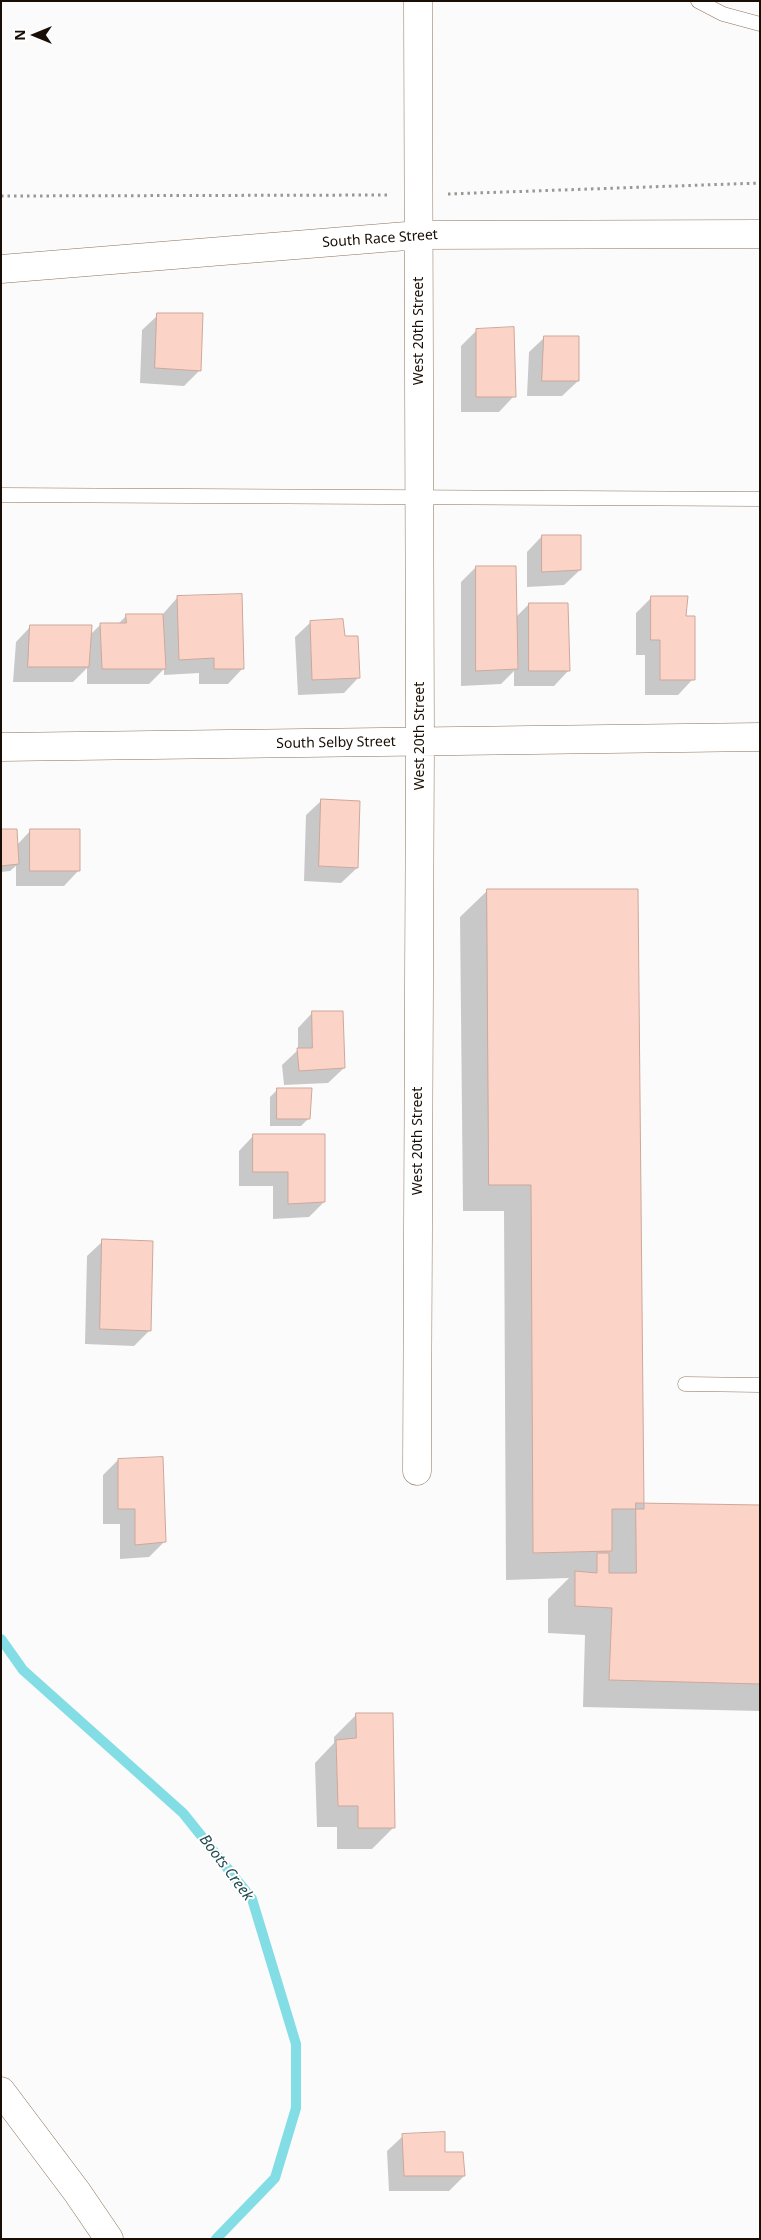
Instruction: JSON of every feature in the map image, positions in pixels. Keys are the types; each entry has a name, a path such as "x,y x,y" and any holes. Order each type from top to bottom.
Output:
{"street":[{"name":"West 20th Street","path":"417,1470 420,742 418,1"},
{"name":"South Race Street","path":"1,269 419,235 760,234"},
{"name":"South Selby Street","path":"1,747 760,737"},
{"path":"1,2091 77,2192 109,2239"}],"lane":[{"path":"698,1 723,14 760,24"},
{"path":"1,495 760,499"},
{"path":"685,1384 760,1385"}],"path":[{"path":"1,196 418,195 760,183"}],"building":[{"path":"157,313 203,313 201,371 155,368"},
{"path":"514,327 516,397 476,397 476,329"},
{"path":"544,336 579,336 579,381 542,381"},
{"path":"542,535 581,535 581,570 542,572"},
{"path":"476,566 516,566 518,669 476,671"},
{"path":"242,594 244,669 214,669 214,658 179,660 177,596"},
{"path":"651,596 688,596 686,616 695,616 695,680 660,680 660,640 651,640"},
{"path":"529,603 568,603 570,671 529,671"},
{"path":"126,614 163,614 166,669 102,669 100,623 126,623"},
{"path":"343,619 345,636 358,636 360,678 312,680 310,621"},
{"path":"30,625 92,625 89,667 28,667"},
{"path":"321,799 360,801 358,868 319,866"},
{"path":"1,829 17,829 19,864 1,866"},
{"path":"30,829 80,829 80,871 30,871"},
{"path":"487,889 638,889 644,1509 612,1509 612,1551 533,1553 531,1185 489,1185"},
{"path":"312,1011 343,1011 345,1068 299,1071 297,1048 312,1048"},
{"path":"277,1088 312,1088 310,1119 277,1119"},
{"path":"253,1134 325,1134 325,1202 288,1204 288,1172 253,1172"},
{"path":"102,1239 153,1241 151,1331 100,1329"},
{"path":"163,1457 166,1542 135,1545 135,1509 118,1509 118,1459"},
{"path":"636,1503 760,1505 760,1684 609,1680 612,1608 575,1606 575,1571 597,1573 597,1553 609,1553 609,1573 636,1573"},
{"path":"356,1713 393,1713 395,1828 358,1828 358,1806 338,1806 336,1740 356,1738"},
{"path":"445,2132 445,2152 463,2152 465,2176 404,2176 402,2134"}],"waterway":[{"name":"Boots Creek","path":"1,1639 23,1670 183,1813 252,1899 296,2044 296,2108 275,2178 216,2239"}]}
